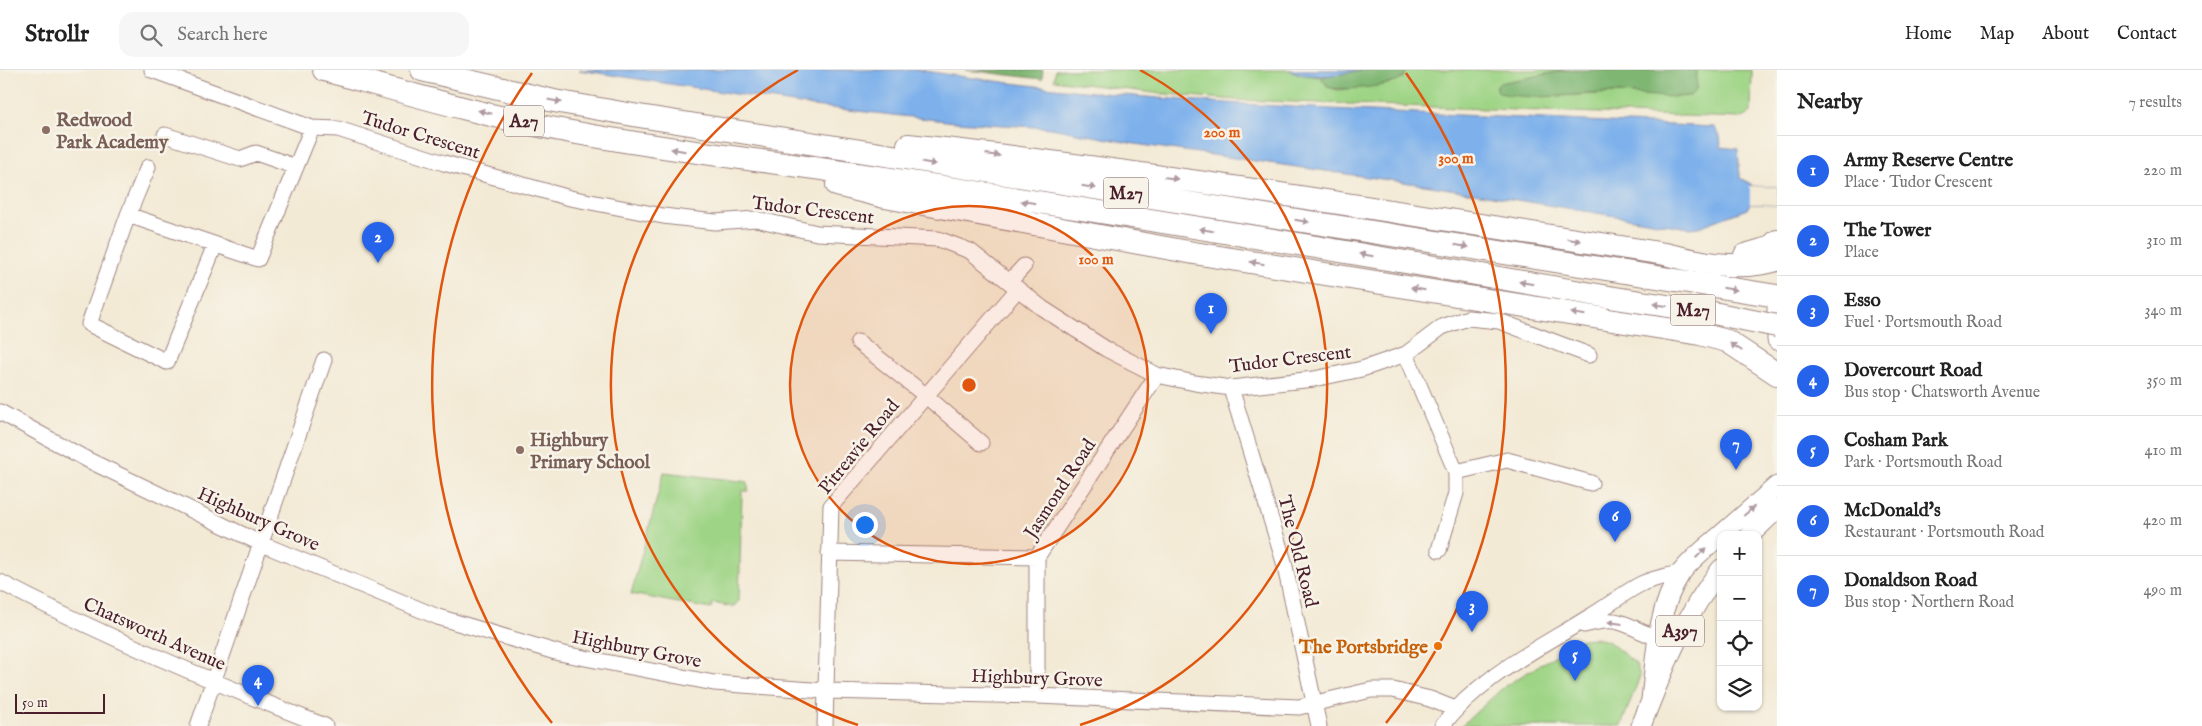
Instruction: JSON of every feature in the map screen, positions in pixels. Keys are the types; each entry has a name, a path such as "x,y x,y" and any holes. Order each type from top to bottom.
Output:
{"highway":[{"name":"A27","path":"324,70 431,100 564,131 726,158"},
{"name":"A27","path":"422,70 554,101 639,116"},
{"name":"M27","path":"639,116 1777,296"},
{"path":"639,116 1117,170 1665,254 1702,257 1748,254 1769,248 1777,241"},
{"name":"M27","path":"726,158 891,180 1371,256 1713,313 1777,326"},
{"path":"726,158 885,196 1194,253 1700,334 1727,341 1777,374"},
{"path":"1665,254 1719,265 1756,264 1777,260"}],"main road":[{"path":"1777,302 1777,340"},
{"name":"A397","path":"1726,531 1777,486"},
{"path":"1754,531 1777,509"},
{"name":"A397","path":"1651,700 1657,637 1665,606 1682,572 1717,539"},
{"name":"A397","path":"1641,726 1677,637 1704,591 1717,574"}],"street":[{"name":"Tudor Crescent","path":"152,70 312,128 338,129 444,163 570,198 643,212 715,222 756,219 817,233 938,239 970,251 1042,308 1106,349 1156,375 1231,388 1314,379 1362,369 1406,354 1442,327 1468,318 1499,321 1589,355"},
{"path":"128,214 258,259 312,128"},
{"path":"164,135 240,159 256,153 296,167"},
{"path":"148,167 128,214 89,324 167,362 215,244"},
{"name":"Pitreavie Road","path":"825,726 829,553 832,506 1014,285 1024,266"},
{"path":"858,342 925,395 981,443"},
{"path":"1406,354 1456,472 1456,492 1439,550"},
{"path":"198,726 324,360"},
{"name":"Jasmond Road","path":"1037,696 1037,557 1156,375"},
{"name":"The Old Road","path":"1231,388 1284,562 1316,704 1319,726"},
{"name":"Highbury Grove","path":"0,412 88,460 262,544 438,617 559,653 714,683 826,691 1037,696 1299,706 1316,704 1370,690 1394,690 1455,709"},
{"path":"1456,472 1507,460 1571,485 1591,483"},
{"path":"829,553 1037,557"},
{"path":"1442,726 1455,709 1473,693 1531,651 1571,629 1642,583 1682,572"},
{"name":"Chatsworth Avenue","path":"0,582 49,608 213,682 325,726"},
{"path":"1571,629 1600,621 1618,622 1643,634 1657,637 1677,637"}],"green space":[{"path":"966,70 1043,70 1042,79"},
{"path":"1055,70 1289,70 1304,75 1321,77 1328,87 1338,90 1403,78 1408,70 1568,70 1511,81 1497,86 1500,93 1531,97 1618,93 1678,97 1696,89 1697,70 1752,70 1751,112 1747,116 1740,118 1236,100 1154,93 1054,80"},
{"path":"1362,70 1408,70 1398,81 1363,88 1342,89 1328,87 1321,77"},
{"path":"1568,70 1697,70 1696,90 1690,96 1673,97 1605,93 1530,97 1500,93 1497,90 1497,86 1500,83"},
{"path":"664,472 748,482 748,491 742,491 739,601 733,607 713,603 711,609 631,594"},
{"path":"1595,638 1608,641 1636,664 1640,676 1621,726 1461,726 1505,686 1582,639"}],"water":[{"path":"579,70 919,70 1037,86 1156,98 1334,109 1714,127 1720,136 1721,147 1738,149 1740,178 1751,184 1751,186 1777,187 1777,205 1750,204 1747,209 1699,227 1689,228 1431,186 1135,144 1051,128 955,122 813,106"},
{"path":"1289,70 1362,70 1316,76"}],"pier":[{"path":"1750,186 1777,187 1777,205 1750,204"}],"place":[{"name":"Redwood Park Academy","path":"46,130"},
{"name":"The Tower","path":"378,263"},
{"name":"Army Reserve Centre","path":"1211,334"},
{"name":"Highbury Primary School","path":"520,450"},
{"name":"Donaldson Road","path":"1736,470"},
{"name":"McDonald's","path":"1615,542"},
{"name":"Esso","path":"1472,632"},
{"name":"The Portsbridge","path":"1438,646"},
{"name":"Cosham Park","path":"1575,681"},
{"name":"Dovercourt Road","path":"258,706"}]}
